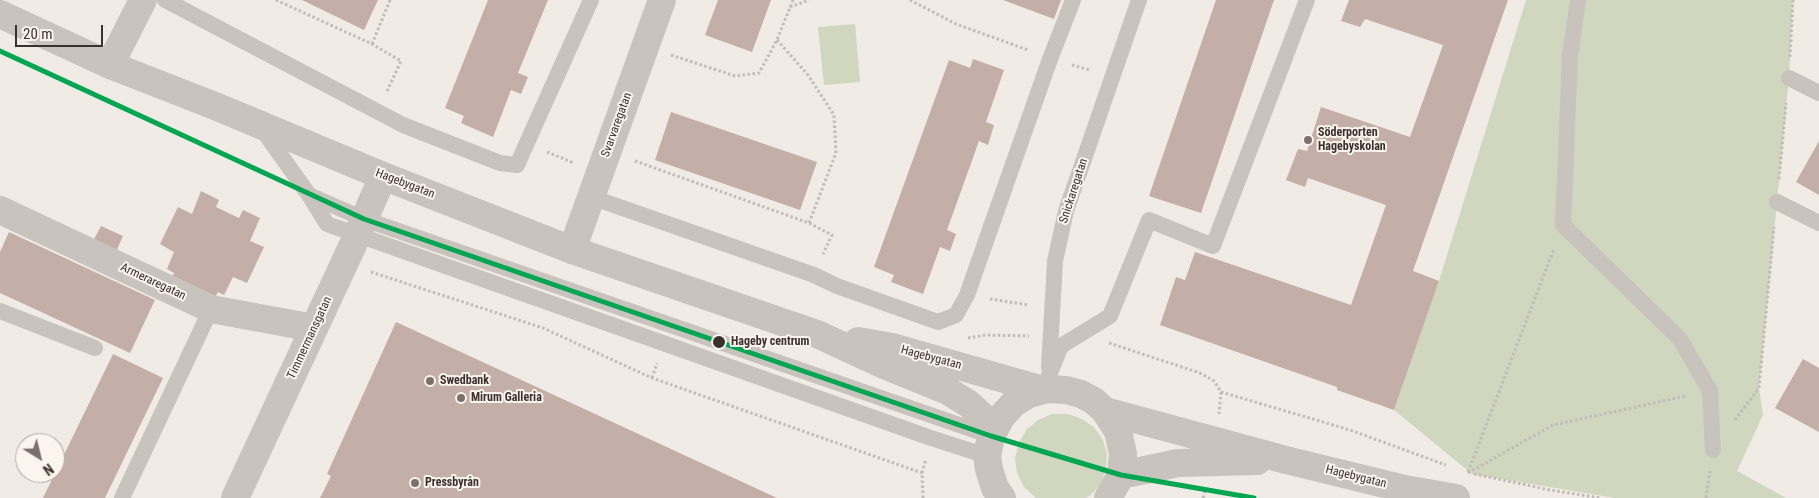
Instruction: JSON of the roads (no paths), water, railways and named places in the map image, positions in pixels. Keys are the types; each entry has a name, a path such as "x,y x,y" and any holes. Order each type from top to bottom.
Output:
{"street":[{"path":"110,66 143,0"},
{"name":"Svarvaregatan","path":"572,250 662,0"},
{"name":"Hagebygatan","path":"0,14 110,66 215,106 382,176 572,250 817,334 884,365 948,391 969,404 991,440"},
{"name":"Timmermansgatan","path":"235,498 345,263 382,176"},
{"name":"Armeraregatan","path":"0,210 211,309 314,328"},
{"name":"Hagebygatan","path":"817,334 892,347 1066,390 1081,394 1094,401 1105,411 1286,460 1405,489 1456,498"},
{"path":"1002,498 991,478 991,440 1002,416 1014,403 1047,386"},
{"path":"1105,411 1118,430 1123,454 1114,487"},
{"name":"Hagebygatan","path":"1114,487 1178,463 1286,460"}],"lane":[{"path":"165,0 403,125 491,160 517,165 591,0"},
{"path":"591,197 814,275 837,286 938,322 956,315 967,295 1050,59 1073,0"},
{"name":"Snickaregatan","path":"1047,386 1055,261 1066,211 1140,0"},
{"path":"1047,386 1061,346 1110,316 1148,220 1213,246 1307,0"},
{"path":"1578,0 1570,56 1563,225 1680,339 1710,391 1713,450"},
{"path":"1789,78 1819,93"},
{"path":"260,125 309,195 361,227 991,440"},
{"path":"1777,202 1819,223"},
{"path":"361,227 991,440"},
{"path":"122,498 211,309"},
{"path":"0,311 95,348"}],"place":[{"name":"Söderporten Hagebyskolan","path":"1308,140"},
{"name":"Hageby centrum","path":"719,342"},
{"name":"Swedbank","path":"430,381"},
{"name":"Mirum Galleria","path":"461,398"},
{"name":"Pressbyrån","path":"415,483"}]}
